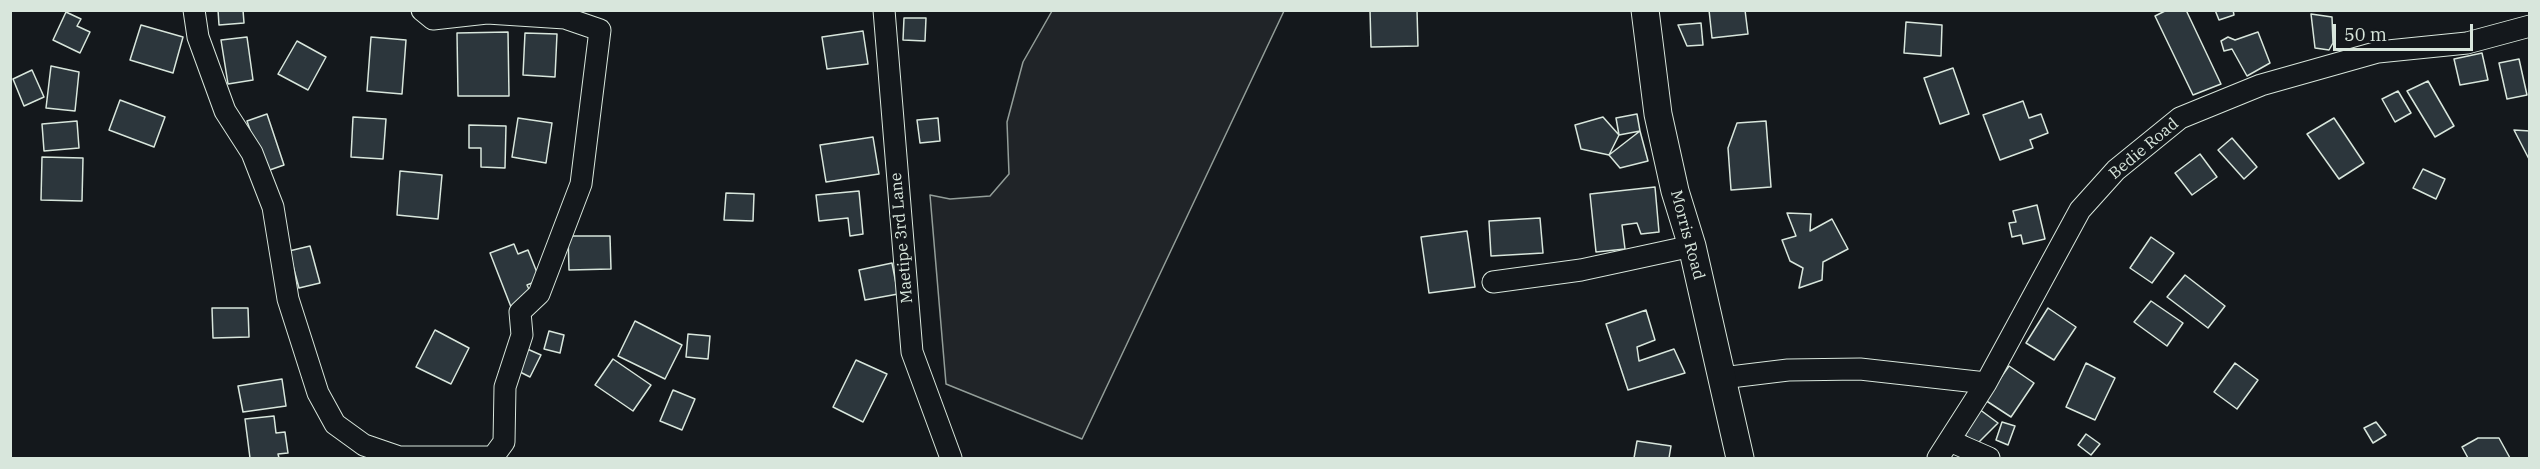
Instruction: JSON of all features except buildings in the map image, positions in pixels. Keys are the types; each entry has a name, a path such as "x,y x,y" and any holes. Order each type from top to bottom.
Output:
{"main road":[{"name":"Morris Road","path":"1645,10 1658,114 1675,191 1692,246 1740,459"}],"street":[{"path":"194,10 198,37 225,111 252,153 273,207 288,299 318,393 335,424 364,445 399,457 493,457 504,442 505,387 522,335 520,312 539,294 581,184 600,30 565,18 487,13 433,19 422,10"},
{"name":"Maetipe 3rd Lane","path":"884,10 912,352 951,459"},
{"name":"Bedie Road","path":"1938,459 1986,383 2080,210 2116,170 2180,118 2261,86 2378,52 2467,43 2529,26"},
{"path":"1493,282 1581,270 1692,246"},
{"path":"1722,378 1788,370 1849,369 1986,383"},
{"path":"1950,441 1989,459"}],"shaded area":[{"path":"1052,11 1284,11 1082,439 946,384 930,195 950,199 990,196 1009,174 1007,122 1023,62"}]}
